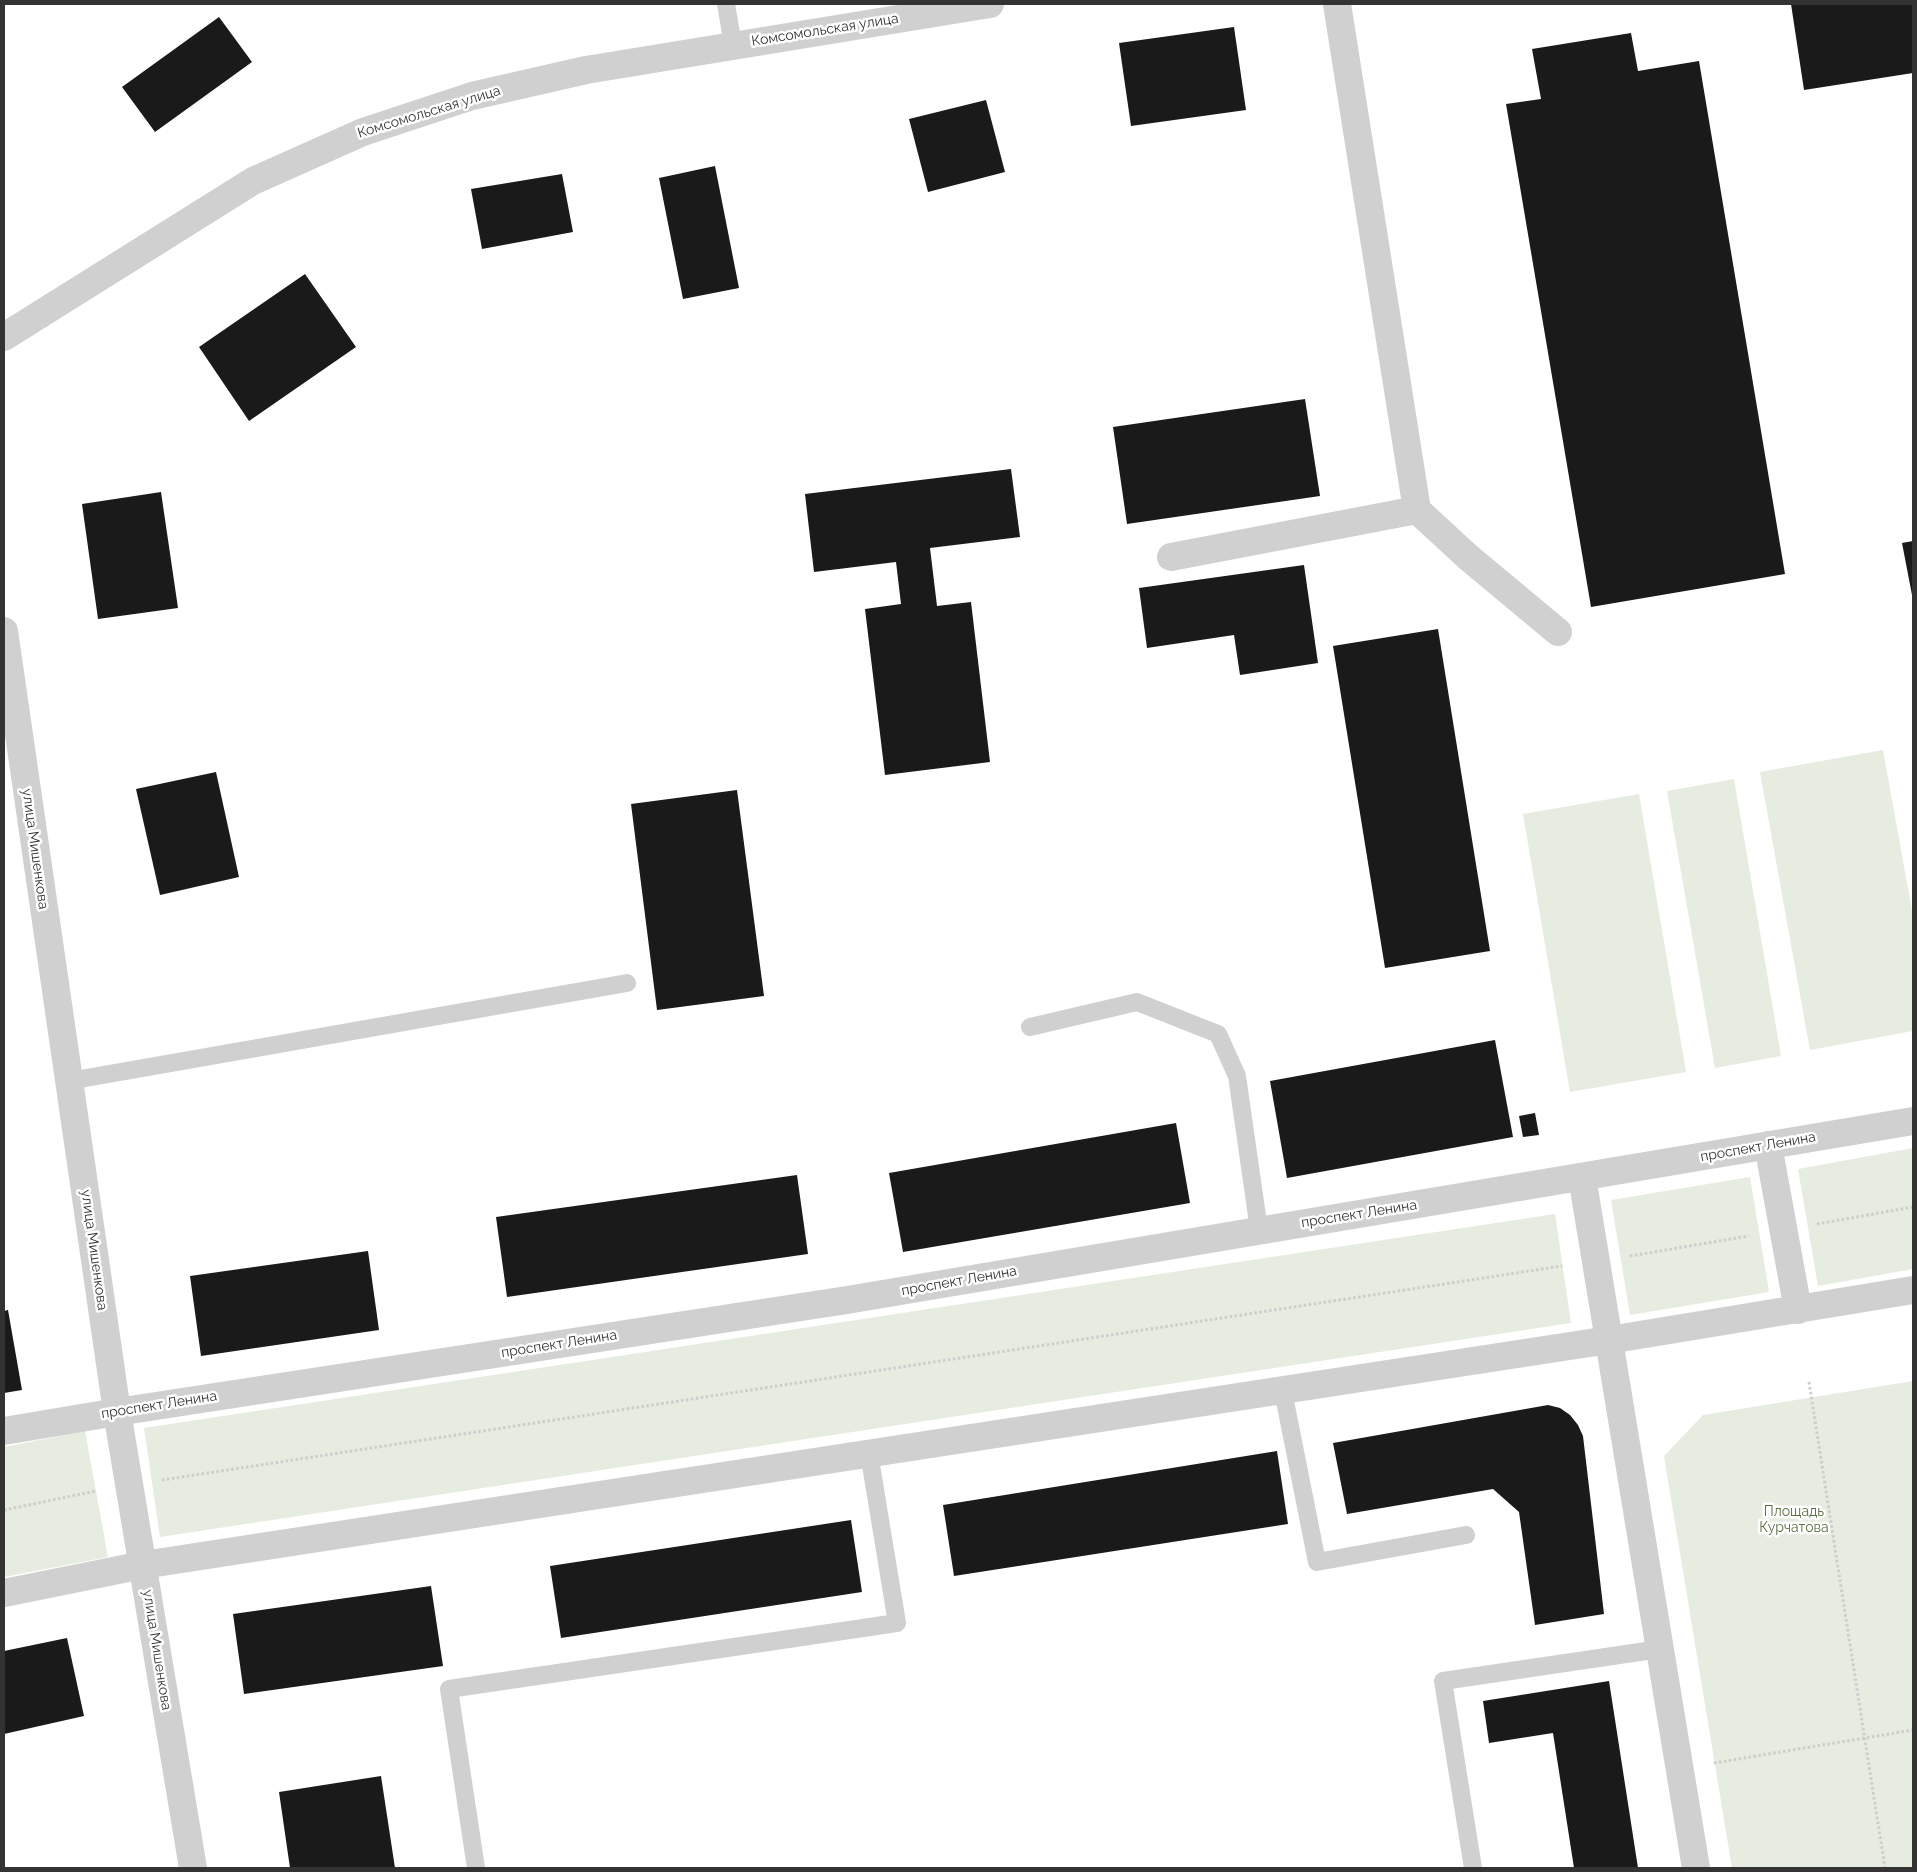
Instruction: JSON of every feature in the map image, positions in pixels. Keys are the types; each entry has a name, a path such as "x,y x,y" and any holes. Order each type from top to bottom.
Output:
{"street":[{"name":"Комсомольская улица","path":"4,337 253,181 363,132 472,96 586,70 990,4"},
{"path":"1336,4 1417,510 1468,557 1558,632"},
{"path":"1171,557 1417,510"},
{"name":"улица Мишенкова","path":"4,630 117,1412 193,1868"},
{"name":"проспект Ленина","path":"4,1431 847,1300 1913,1121"},
{"path":"1768,1145 1798,1310"},
{"path":"1582,1176 1696,1868"},
{"path":"4,1593 143,1565 1283,1391 1798,1310 1913,1290"}],"lane":[{"path":"726,4 733,45"},
{"path":"69,1082 627,983"},
{"path":"1030,1027 1137,1002 1218,1034 1237,1076 1259,1230"},
{"path":"1283,1391 1317,1562 1466,1535"},
{"path":"476,1868 449,1689 897,1622 870,1453"},
{"path":"1473,1868 1443,1681 1660,1649"}],"path":[{"path":"4,1510 130,1484 1596,1262 1913,1207"},
{"path":"1808,1382 1885,1868"},
{"path":"1705,1764 1913,1730"}],"green space":[{"path":"1883,750 1913,916 1913,1031 1810,1050 1760,772"},
{"path":"1734,779 1781,1056 1715,1068 1667,791"},
{"path":"1639,794 1686,1072 1570,1092 1523,814"},
{"path":"1913,1148 1913,1269 1818,1286 1798,1169"},
{"path":"1750,1177 1769,1292 1630,1315 1611,1200"},
{"path":"1555,1214 1571,1323 160,1537 144,1428"},
{"name":"Площадь Курчатова","path":"1913,1381 1913,1868 1732,1868 1664,1456 1703,1415"},
{"path":"85,1431 108,1557 4,1577 4,1447"}],"building":[{"path":"1791,4 1913,4 1913,73 1804,90"},
{"path":"219,17 252,62 155,132 122,87"},
{"path":"1234,27 1246,110 1131,126 1119,43"},
{"path":"1631,33 1638,71 1699,61 1785,574 1591,607 1506,104 1541,99 1532,49"},
{"path":"986,100 1005,172 928,192 909,119"},
{"path":"715,166 739,288 683,299 659,178"},
{"path":"562,174 573,232 482,249 471,189"},
{"path":"305,274 356,347 249,421 199,347"},
{"path":"1305,399 1320,496 1127,524 1113,427"},
{"path":"1011,469 1020,537 930,548 937,606 971,602 990,762 885,775 865,609 901,604 896,562 814,572 805,494"},
{"path":"161,492 178,608 98,619 82,504"},
{"path":"1913,541 1913,595 1912,595 1902,543"},
{"path":"1304,565 1318,663 1240,675 1234,635 1147,648 1139,588"},
{"path":"1438,629 1490,951 1385,968 1333,646"},
{"path":"216,772 239,877 160,895 136,789"},
{"path":"737,790 764,996 657,1010 631,804"},
{"path":"1495,1040 1513,1137 1287,1178 1270,1081"},
{"path":"1535,1113 1539,1135 1523,1137 1519,1116"},
{"path":"1176,1123 1190,1203 903,1252 889,1173"},
{"path":"797,1175 808,1254 507,1297 496,1217"},
{"path":"368,1251 379,1330 201,1356 190,1276"},
{"path":"8,1310 22,1390 4,1393 4,1311"},
{"path":"1548,1405 1560,1408 1570,1415 1578,1425 1583,1436 1604,1614 1535,1625 1519,1512 1493,1489 1347,1514 1333,1443"},
{"path":"1277,1451 1288,1524 954,1576 943,1505"},
{"path":"851,1520 862,1592 561,1638 550,1566"},
{"path":"431,1586 443,1666 244,1694 233,1614"},
{"path":"67,1638 84,1716 4,1734 4,1651"},
{"path":"1609,1681 1638,1868 1574,1868 1553,1733 1489,1743 1483,1701"},
{"path":"381,1776 395,1868 290,1868 279,1792"}]}
